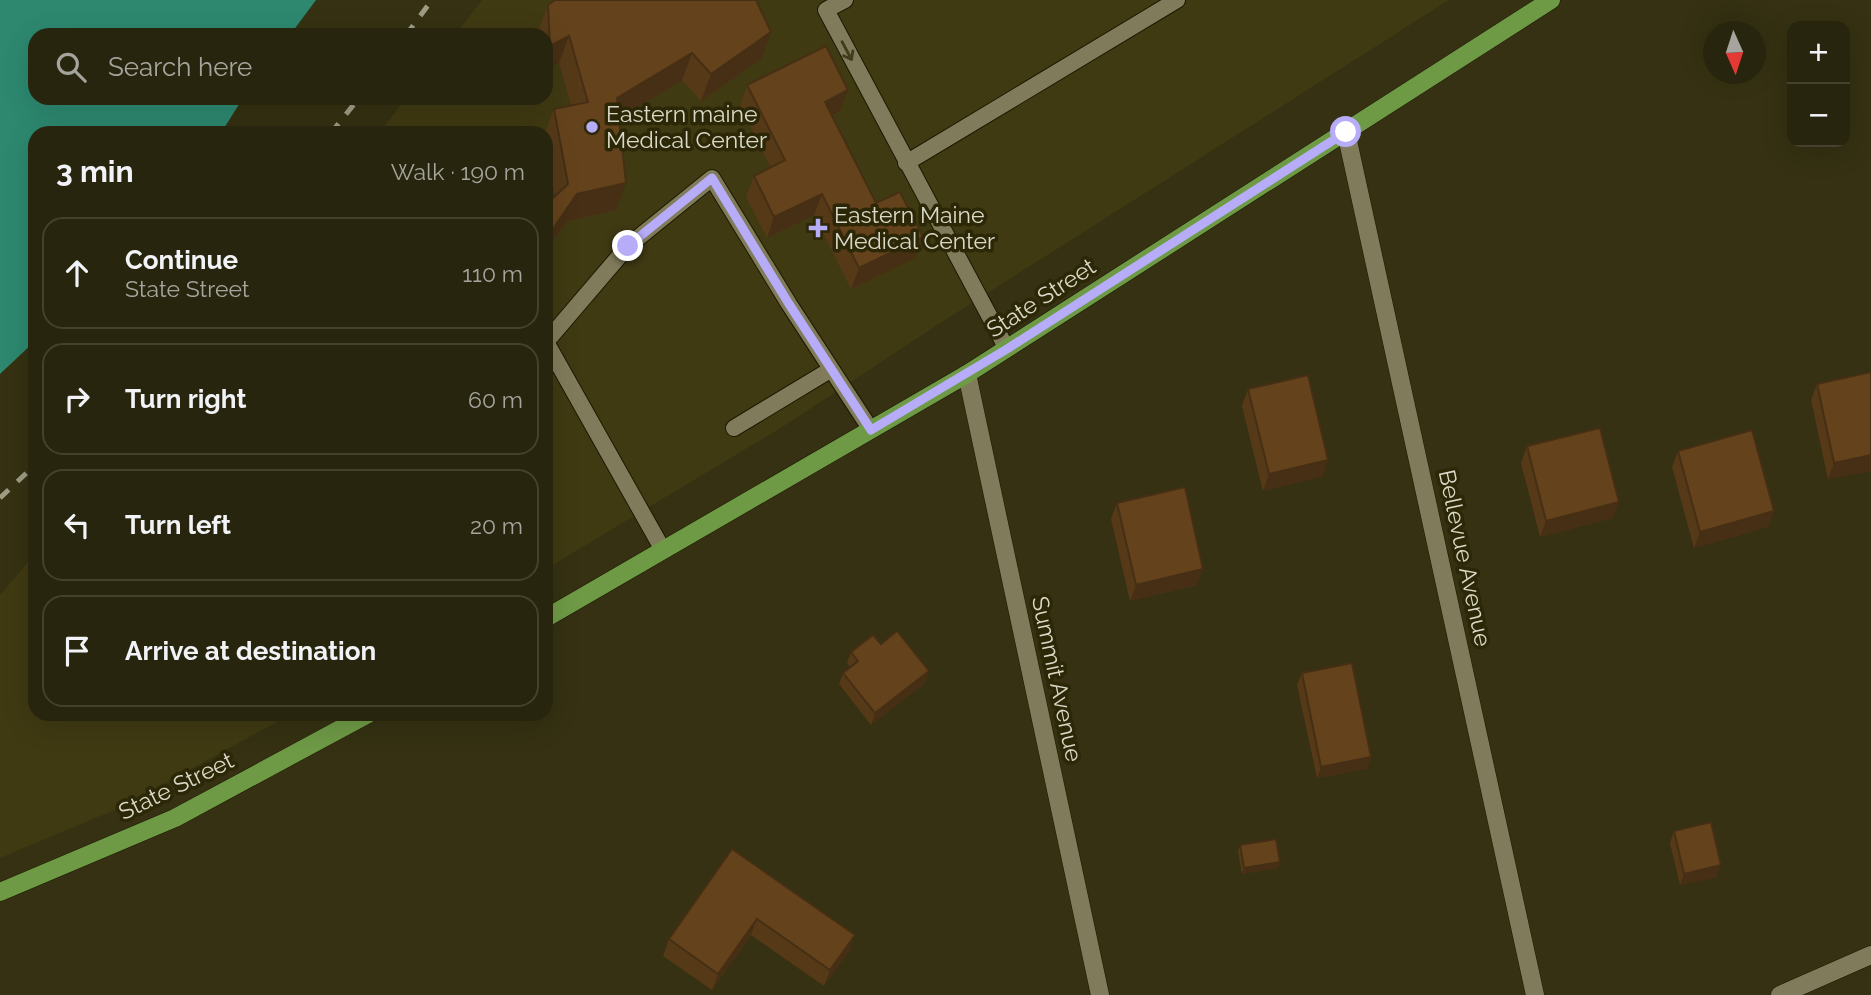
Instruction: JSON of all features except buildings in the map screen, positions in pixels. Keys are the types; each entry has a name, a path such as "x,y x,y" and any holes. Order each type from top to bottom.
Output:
{"main road":[{"name":"State Street","path":"553,614 967,374 1551,0"},
{"name":"State Street","path":"0,892 175,818 355,721"}],"street":[{"name":"Bellevue Avenue","path":"1346,132 1535,995"},
{"name":"Summit Avenue","path":"967,374 1100,995"},
{"path":"1780,995 1871,956"}],"lane":[{"path":"845,0 826,10 1007,349"},
{"path":"1143,0 1151,15"},
{"path":"906,163 1177,0"},
{"path":"553,335 628,246 712,178 830,370 871,430"},
{"path":"553,353 663,550"},
{"path":"734,428 830,370"}],"shaded area":[{"name":"Eastern Maine Medical Center","path":"482,0 1449,0 942,322 784,426 553,565 553,126 384,126 401,105 553,105 553,28 460,28"},
{"path":"28,562 28,721 278,721 124,806 0,858 0,595"}],"water":[{"path":"0,0 316,0 295,28 28,28 28,105 239,105 225,126 28,126 28,348 0,374"}],"railway":[{"path":"411,28 432,0"},
{"path":"337,126 353,105"},
{"path":"0,498 28,472"}],"place":[{"name":"Eastern maine Medical Center","path":"592,127"},
{"name":"Eastern Maine Medical Center","path":"818,228"}],"route":[{"path":"628,246 712,178 830,370 871,430 1007,349 1346,132"}]}
